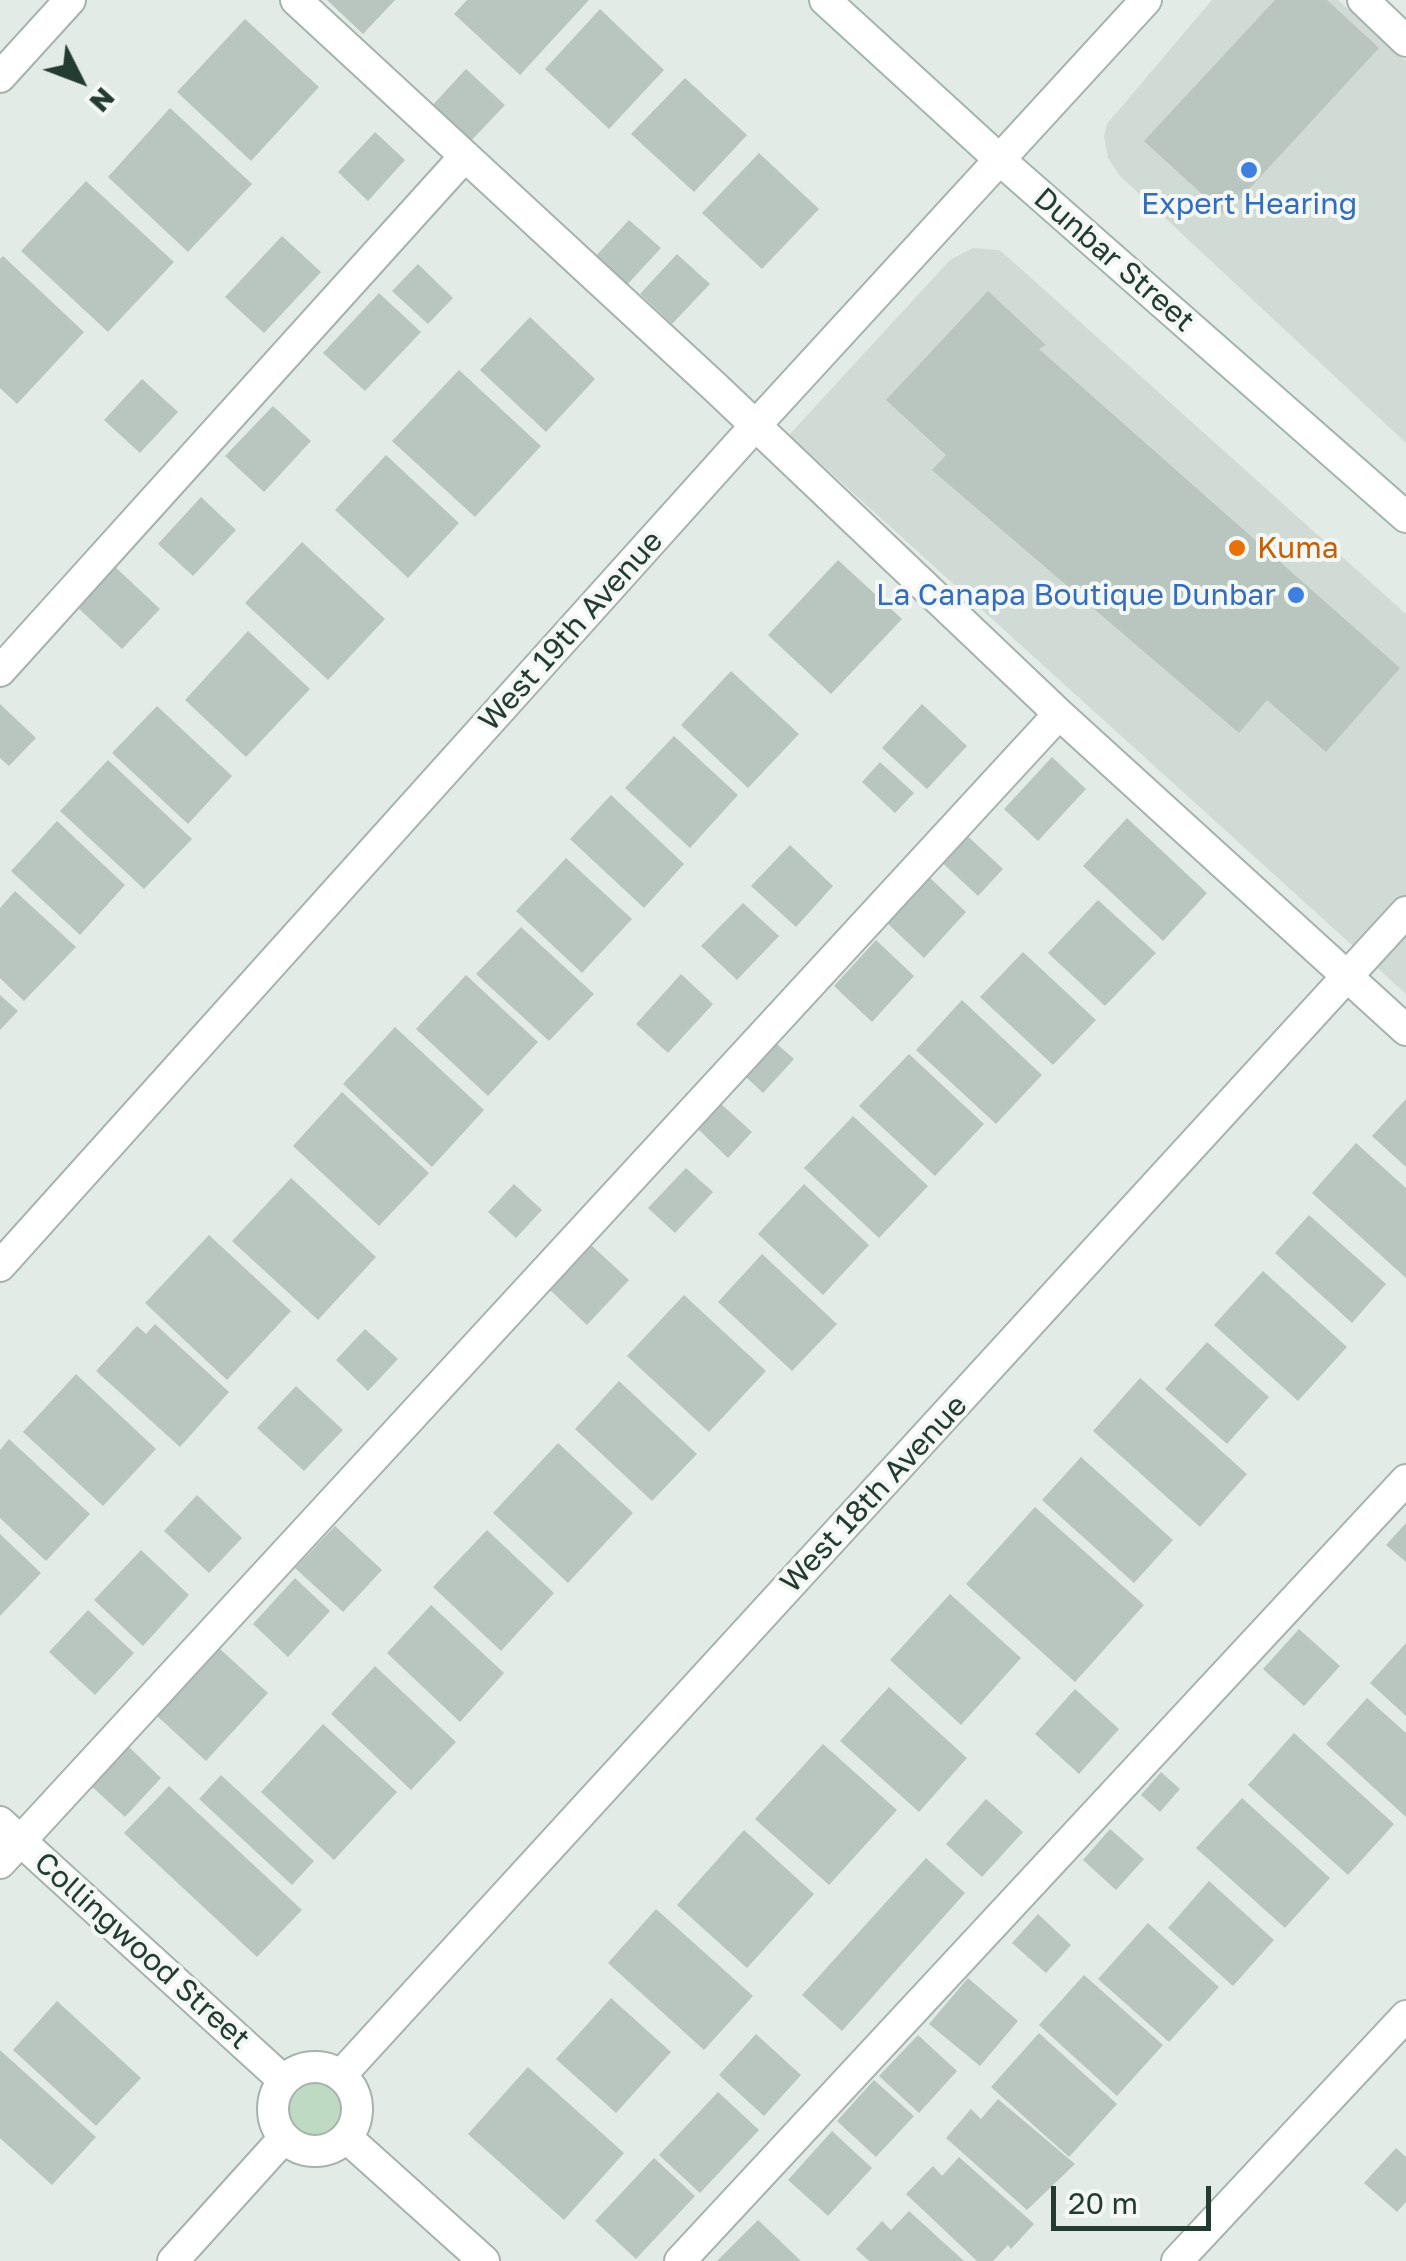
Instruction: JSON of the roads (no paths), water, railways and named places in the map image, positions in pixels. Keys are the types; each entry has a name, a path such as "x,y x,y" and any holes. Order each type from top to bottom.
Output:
{"street":[{"path":"0,77 70,0"},
{"path":"296,0 756,426 1058,714 1406,1030"},
{"name":"Dunbar Street","path":"825,0 1406,517"},
{"name":"West 19th Avenue","path":"0,1266 756,426 1146,0"},
{"path":"1363,0 1406,40"},
{"path":"0,671 465,156"},
{"path":"7,1842 1058,714"},
{"name":"West 18th Avenue","path":"341,2075 1406,912"},
{"path":"680,2261 1406,1480"},
{"name":"Collingwood Street","path":"7,1842 283,2080"},
{"path":"1177,2261 1406,2016"},
{"path":"317,2066 341,2075 356,2098 354,2126 346,2137 336,2146 322,2150 295,2146 284,2138 276,2127 272,2103 283,2080 304,2067 317,2066"},
{"path":"346,2137 484,2261"},
{"path":"173,2261 284,2138"}],"place":[{"name":"Expert Hearing","path":"1249,170"},
{"name":"Kuma","path":"1237,548"},
{"name":"La Canapa Boutique Dunbar","path":"1296,595"}]}
